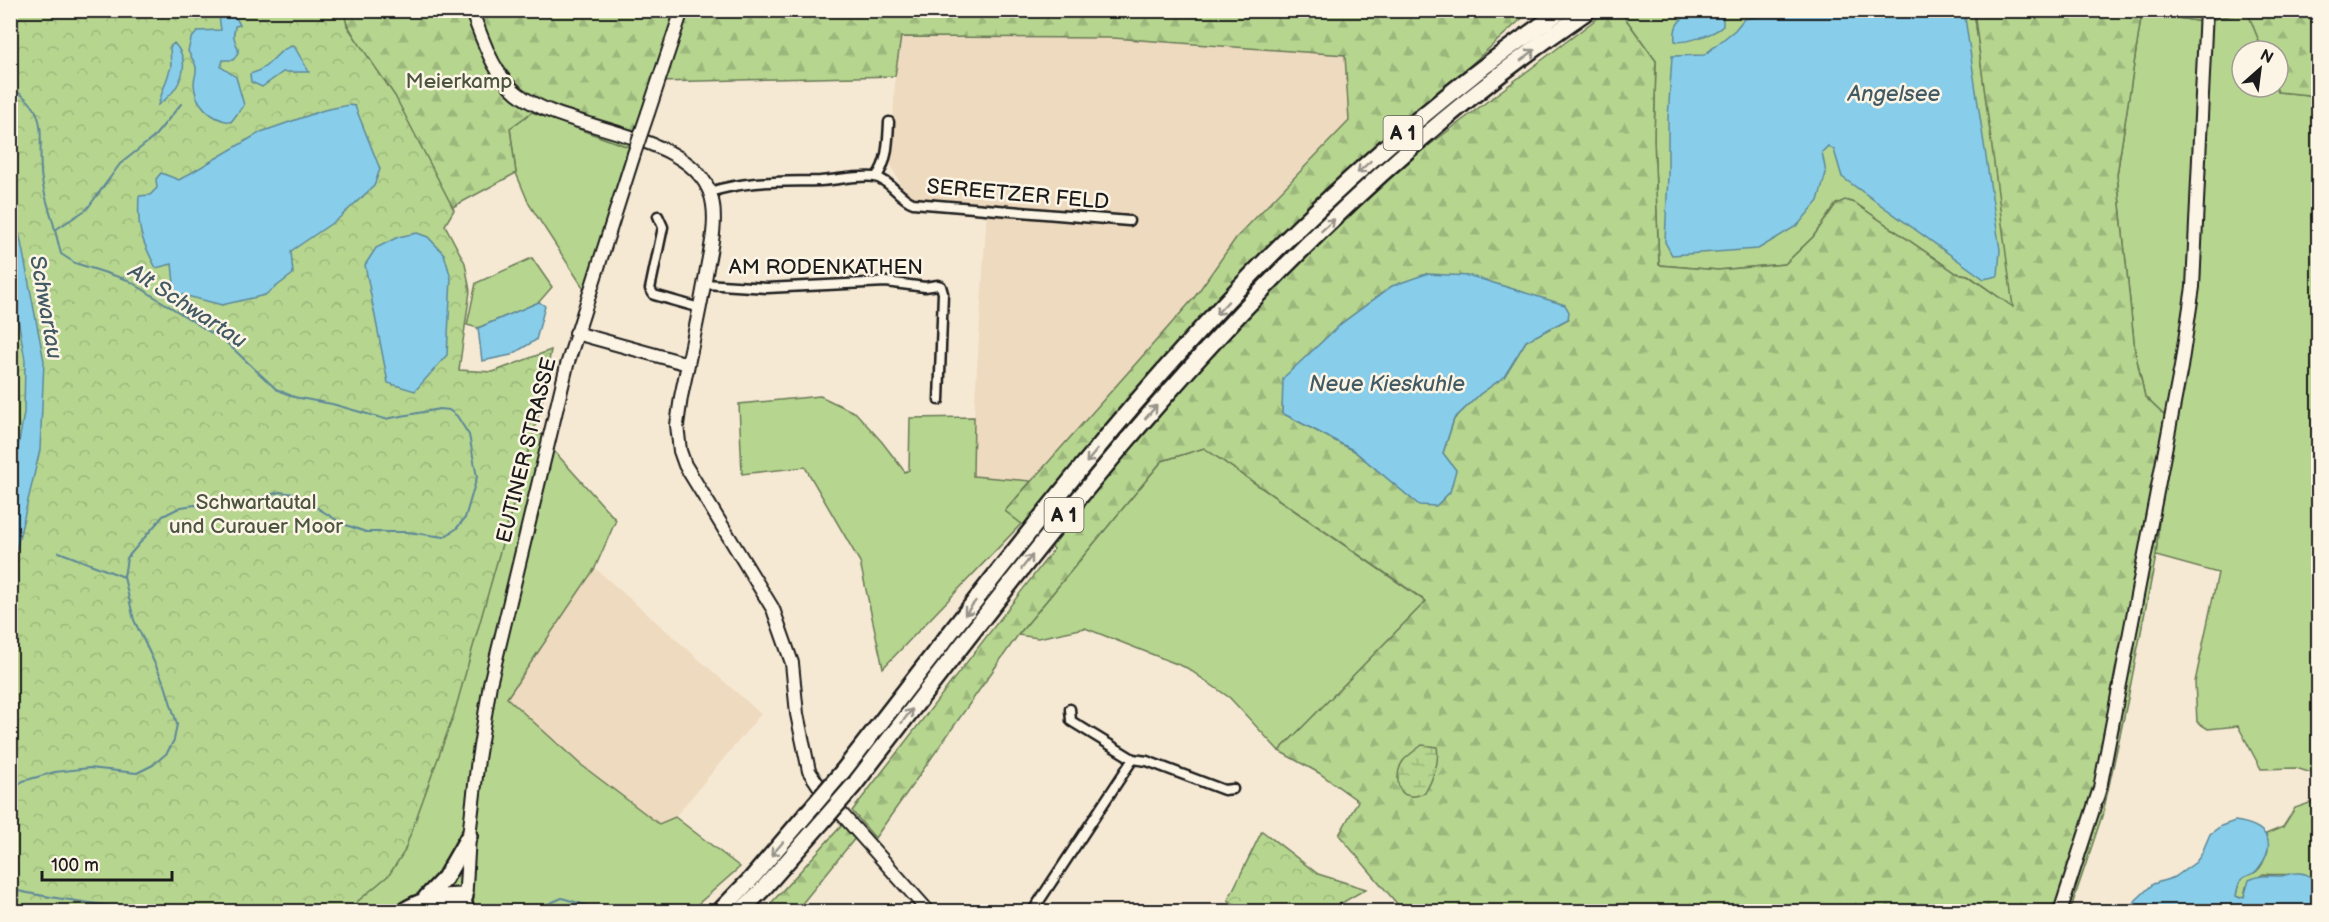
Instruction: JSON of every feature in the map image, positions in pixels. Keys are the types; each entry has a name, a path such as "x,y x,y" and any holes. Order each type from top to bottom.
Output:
{"highway":[{"name":"A 1","path":"719,912 751,879 843,771 1074,477 1184,348 1259,268 1334,194 1421,117 1473,75 1562,10"},
{"name":"A 1","path":"740,912 854,785 1085,489 1196,360 1270,280 1431,131 1481,90 1589,10"},
{"path":"424,908 445,878 469,836"},
{"path":"402,912 424,908 439,896 465,905"}],"main road":[{"path":"471,10 491,58 502,77 518,94 535,105 572,120 678,155 695,169 710,192 714,227 677,425 680,451 693,480 768,600 783,632 792,663 798,714 809,771 825,795 929,912"},
{"name":"EUTINER STRASSE","path":"465,905 469,836 490,684 527,524 576,333 682,10"},
{"path":"2060,912 2105,767 2181,367 2193,287 2206,10"},
{"path":"576,333 688,364"}],"street":[{"path":"710,192 735,184 876,177 882,170 889,122"},
{"name":"SEREETZER FELD","path":"876,177 893,188 905,200 913,203 1129,221"},
{"path":"658,216 663,227 650,289 654,295 700,308"},
{"name":"AM RODENKATHEN","path":"705,284 767,288 886,282 925,287 941,286 943,293 939,400"},
{"path":"1070,709 1071,721 1134,759 1147,761 1224,790 1233,789"},
{"path":"1032,912 1134,759"}],"shaded area":[{"path":"901,37 1113,38 1345,55 1349,121 1236,238 1194,298 1031,481 973,477 974,417 987,208 907,199 891,165 895,76"},
{"path":"595,568 761,714 675,817 659,824 580,764 507,698"}],"green space":[{"name":"Schwartautal und Curauer Moor","path":"10,11 344,11 347,26 395,96 454,210 445,225 465,263 470,291 459,370 493,372 551,350 541,406 454,714 404,852 389,875 346,911 11,911"},
{"name":"Meierkamp","path":"340,11 1530,11 1276,242 1180,340 1109,422 1138,442 1203,365 1292,270 1383,180 1607,11 1620,11 1656,61 1654,139 1659,265 1718,270 1785,264 1813,237 1836,204 1845,200 1855,203 1956,273 1967,275 2013,307 1974,11 2247,11 2202,22 2142,12 2117,175 2135,351 2145,397 2167,418 2156,556 2103,813 2071,908 2052,912 1404,912 1339,835 1358,801 1319,773 1279,751 1426,601 1204,448 1162,461 1018,635 875,838 852,811 1054,549 1005,511 1194,298 1236,238 1349,121 1345,55 1113,38 901,37 895,76 659,82 637,150 532,112 510,128 516,173 451,208","holes":["1392,286 1568,319 1526,341 1504,377 1480,394 1454,419 1443,453 1419,504 1353,450 1282,413 1284,378 1342,323"]},
{"name":"Angelsee","path":"1620,11 1974,11 2014,308 1968,275 1956,273 1855,203 1836,204 1813,237 1785,264 1718,270 1659,265 1654,139 1656,61"},
{"path":"2247,11 2318,11 2318,96 2290,93 2290,39 2258,39"},
{"path":"2248,11 2258,39 2230,39 2230,99 2290,99 2290,93 2318,96 2318,609 2314,614 2318,617 2318,775 2296,768 2261,769 2238,726 2208,729 2197,722 2195,682 2218,573 2156,556 2167,418 2145,397 2135,351 2117,175 2142,12 2202,22"},
{"path":"532,112 637,150 588,295 529,204 516,173 510,128"},
{"path":"532,258 552,287 539,302 478,328 467,325 476,283"},
{"path":"820,396 856,413 905,472 909,470 910,418 974,417 973,476 1031,481 1005,511 1022,523 883,668 860,562 805,467 742,474 739,404"},
{"path":"435,408 555,438 554,451 616,520 595,568 507,698 580,764 659,824 675,817 740,867 690,911 11,911 10,677"},
{"path":"1204,448 1426,602 1279,751 1230,698 1187,668 1085,628 1038,638 1018,635 1162,461"},
{"path":"1422,745 1437,747 1438,759 1435,771 1425,793 1415,796 1405,795 1399,787 1399,770 1405,759"},
{"path":"2318,800 2318,891 2312,878 2306,876 2263,874 2246,887 2244,897 2236,896 2241,879 2260,868 2265,859 2266,834 2283,827 2295,808"},
{"path":"844,823 856,837 796,911 763,912"},
{"path":"1262,831 1318,874 1366,889 1328,911 1245,911 1228,900"}],"water":[{"path":"1696,10 1712,12 1723,17 1723,26 1700,38 1675,41 1675,30 1679,22"},
{"path":"223,11 234,14 240,25 235,26 234,34 238,53 233,60 223,60 221,67 236,77 244,105 231,122 217,118 205,110 197,98 194,83 196,66 188,51 191,39 198,31 221,30 219,16"},
{"name":"Angelsee","path":"1793,11 1964,11 2000,250 1998,276 1984,279 1842,177 1834,150 1828,146 1822,152 1826,173 1818,201 1798,225 1758,249 1672,255 1665,242 1672,56 1704,55 1735,30 1744,19"},
{"path":"174,43 183,60 181,77 178,85 158,105 171,67 170,47"},
{"path":"294,46 309,72 283,72 262,87 251,82 250,74 264,67 283,50"},
{"path":"355,106 380,169 374,186 338,219 291,251 293,274 265,295 222,305 175,293 172,264 156,268 144,241 139,217 139,196 150,195 157,188 156,179 161,173 179,180 261,132 324,110"},
{"path":"11,213 20,237 44,361 40,450 11,572 11,488 24,413 25,360 11,277"},
{"path":"417,233 428,237 444,254 451,278 447,355 415,391 388,383 365,265 376,248 398,237"},
{"name":"Neue Kieskuhle","path":"1426,274 1471,276 1565,305 1569,312 1568,319 1526,341 1504,377 1480,394 1454,419 1443,453 1456,470 1450,492 1436,506 1419,505 1353,450 1282,413 1283,378 1342,323 1392,286"},
{"path":"539,302 545,306 536,340 511,355 482,361 478,328"},
{"path":"2235,821 2254,826 2266,836 2268,843 2265,859 2254,873 2240,881 2236,896 2244,897 2249,880 2254,878 2303,873 2309,876 2316,885 2318,911 2129,911 2136,900 2153,884 2175,877 2196,862 2210,834 2221,826"}],"waterway":[{"name":"Alt Schwartau","path":"10,87 23,96 37,114 41,134 42,179 55,230"},
{"name":"Alt Schwartau","path":"10,791 23,781 55,772 89,768 137,773 153,765 167,753 174,740 177,724 165,685 134,620 124,577 127,558 163,516 181,507 230,506 280,492 295,494 343,524 366,532 407,532 444,537 456,529 465,518 477,477 469,435 457,416 449,410 440,409 385,419 332,404 294,397 276,389 227,343 128,280 75,263 61,254 55,230 87,209 120,164 153,138 181,104"},
{"path":"59,552 124,577"},
{"name":"Alt Schwartau","path":"10,889 142,912"},
{"name":"Alt Schwartau","path":"529,912 562,898 608,912"}],"water label":[{"name":"Schwartau","path":"47,307"}]}
